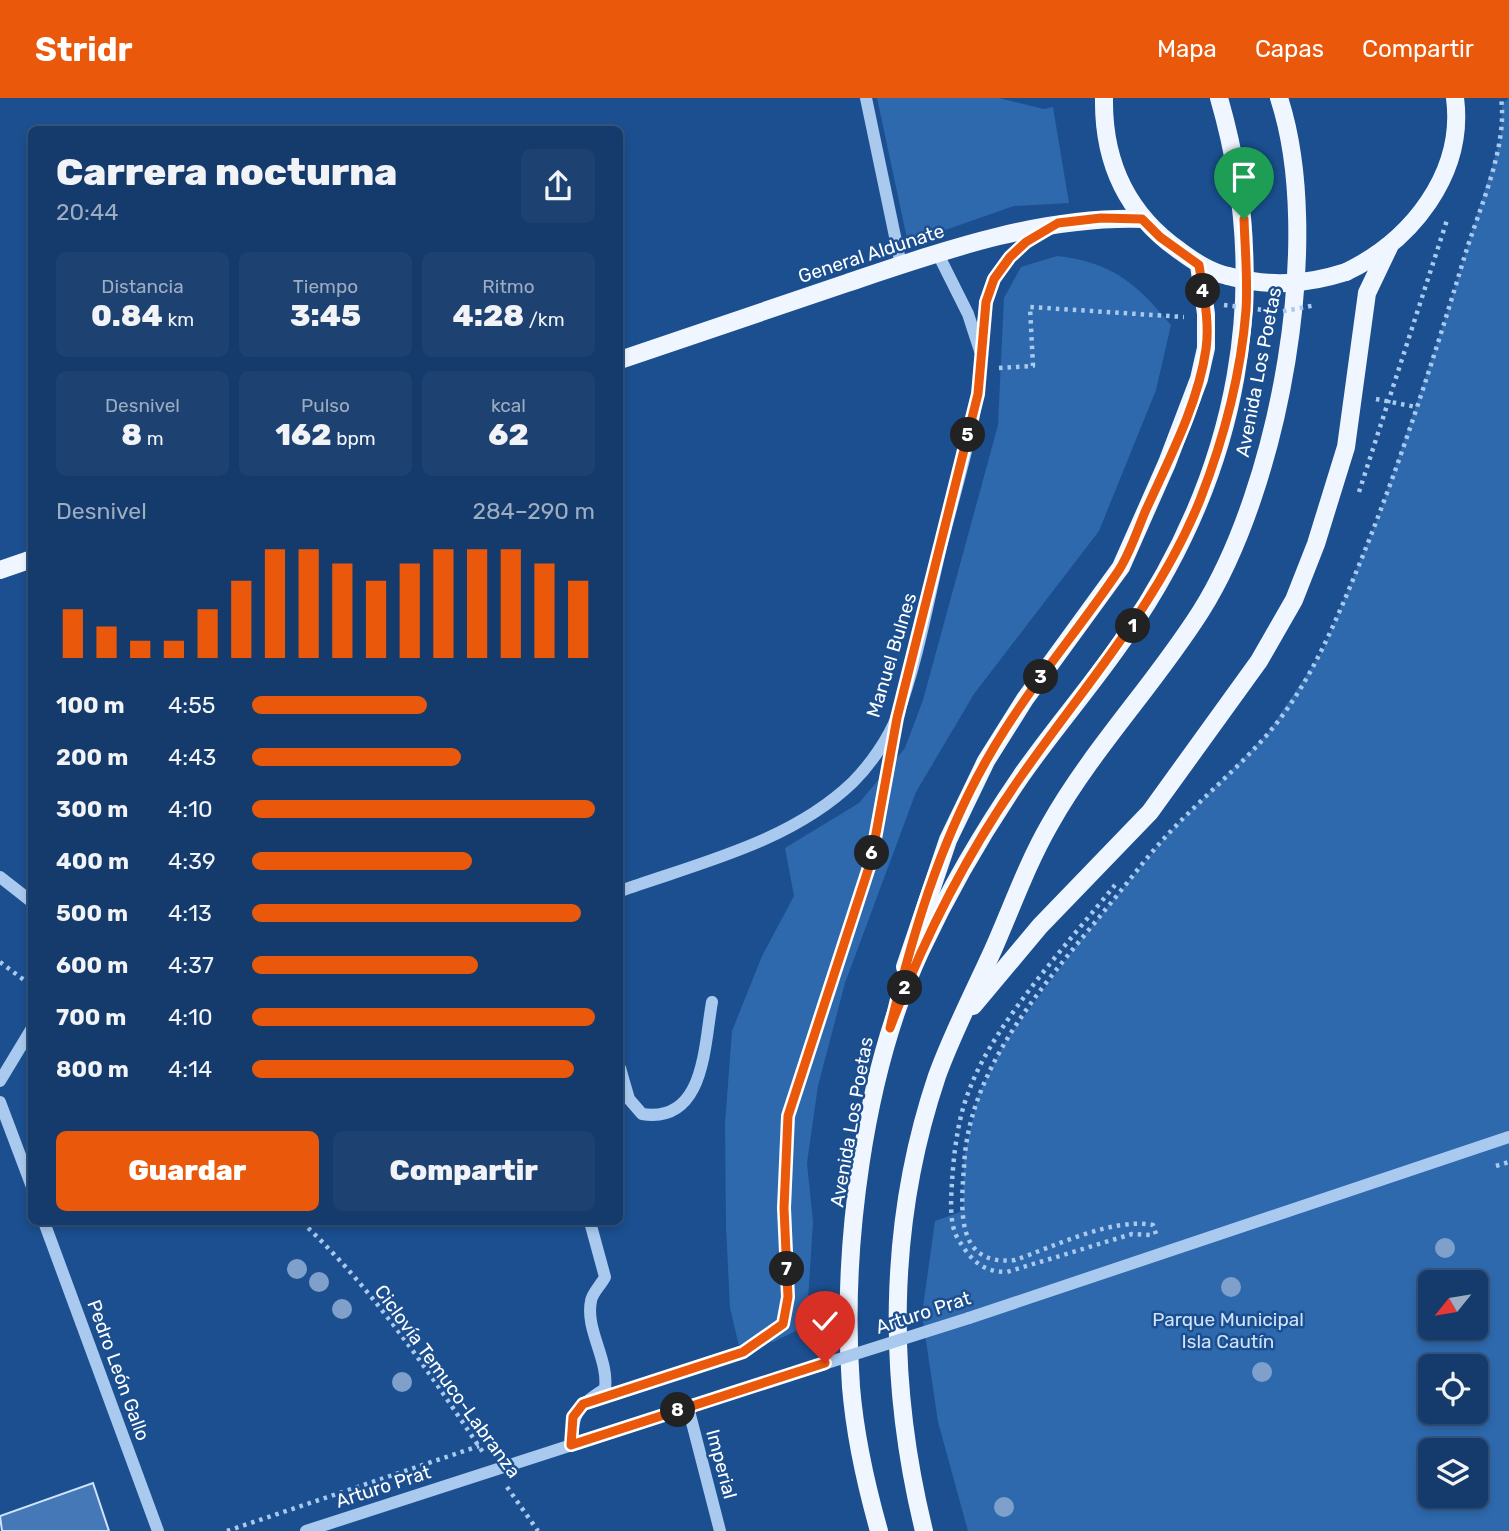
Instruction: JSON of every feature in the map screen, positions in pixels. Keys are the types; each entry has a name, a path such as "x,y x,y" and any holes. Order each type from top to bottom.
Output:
{"main road":[{"path":"1104,98 1104,122 1112,163 1125,196 1142,219 1160,237 1199,265 1228,276 1272,284 1297,284 1346,272 1389,247 1412,225 1431,199 1445,170 1453,139 1455,98"},
{"name":"Avenida Los Poetas","path":"879,1531 860,1448 851,1389 849,1326 857,1200 865,1142 890,1028 921,950 989,826 1028,767 1129,631 1158,584 1200,499 1230,407 1246,309 1244,219 1229,133 1219,98"},
{"name":"Avenida Los Poetas","path":"924,1531 905,1440 897,1370 900,1251 920,1134 937,1077 958,1022 993,948 1018,886 1051,822 1122,718 1203,608 1250,501 1268,447 1297,292 1298,219 1289,127 1279,98"},
{"name":"General Aldunate","path":"623,359 937,252 1058,223 1101,218 1142,219"},
{"path":"958,1022 1040,926 1150,812 1259,661 1294,600 1316,544 1346,447 1355,397 1367,293 1389,247"},
{"path":"890,1028 911,940 948,840 986,761 1025,699 1121,567 1167,463 1199,379 1206,348 1206,314 1199,265"},
{"path":"0,569 28,560"}],"street":[{"path":"866,98 901,265"},
{"name":"Manuel Bulnes","path":"623,890 778,834 828,804 855,780 875,754 897,718 916,647 982,364 986,302 994,279 1026,242 1058,223"},
{"path":"937,252 968,314 982,364"},
{"path":"0,877 28,899"},
{"path":"623,1078 629,1099 642,1114 670,1113 684,1104 696,1088 712,1002"},
{"path":"0,1081 28,1034"},
{"path":"0,1102 28,1176"},
{"name":"Arturo Prat","path":"306,1531 968,1318 1509,1137"},
{"name":"Pedro León Gallo","path":"45,1225 158,1531"},
{"path":"571,1445 573,1417 587,1400 605,1389 607,1376 591,1317 591,1298 605,1277 591,1225"},
{"name":"Imperial","path":"688,1407 720,1531"}],"path":[{"path":"982,364 1033,366 1030,307 1189,317"},
{"path":"620,1392 743,1352 783,1324 788,1297 784,1208 788,1116 871,861 887,770"},
{"path":"0,962 28,983"},
{"path":"997,1262 1015,1260 1118,1225 1138,1222 1153,1225 1159,1241"},
{"name":"Ciclovía Temuco-Labranza","path":"305,1225 332,1250 393,1322 538,1531"},
{"path":"1007,1272 1132,1234 1146,1233 1152,1237"},
{"path":"227,1531 479,1446"}],"green space":[{"path":"877,98 999,98 1044,109 1053,107 1069,203 1014,206 908,243"},
{"name":"Parque Municipal Isla Cautín","path":"1509,98 1509,1531 968,1531 938,1422 922,1314 935,1221 963,1211 964,1157 979,1093 1005,1042 1079,942 1167,835 1267,734 1323,650 1379,515 1447,313 1501,137 1502,104"},
{"path":"1057,256 1093,263 1108,269 1134,286 1171,325 1156,390 1099,531 974,694 916,792 845,983 818,1086 807,1163 813,1222 807,1316 798,1330 773,1342 739,1346 730,1308 726,1226 725,1124 732,1031 762,956 794,896 785,848 859,803 905,748 923,700 998,425 1004,298 1021,267"}],"building":[{"path":"93,1483 109,1531 2,1531 0,1516"}],"route":[{"path":"825,1363 571,1445 573,1417 583,1404 743,1352 783,1324 788,1297 784,1208 788,1116 871,861 897,718 978,394 986,302 994,279 1010,257 1026,242 1058,223 1101,218 1142,219 1160,237 1199,265 1206,314 1206,348 1199,379 1167,463 1121,567 1025,699 986,761 948,840 911,940 890,1028 921,950 989,826 1020,777 1129,631 1181,542 1200,499 1230,407 1238,360 1246,309 1244,219"}]}
